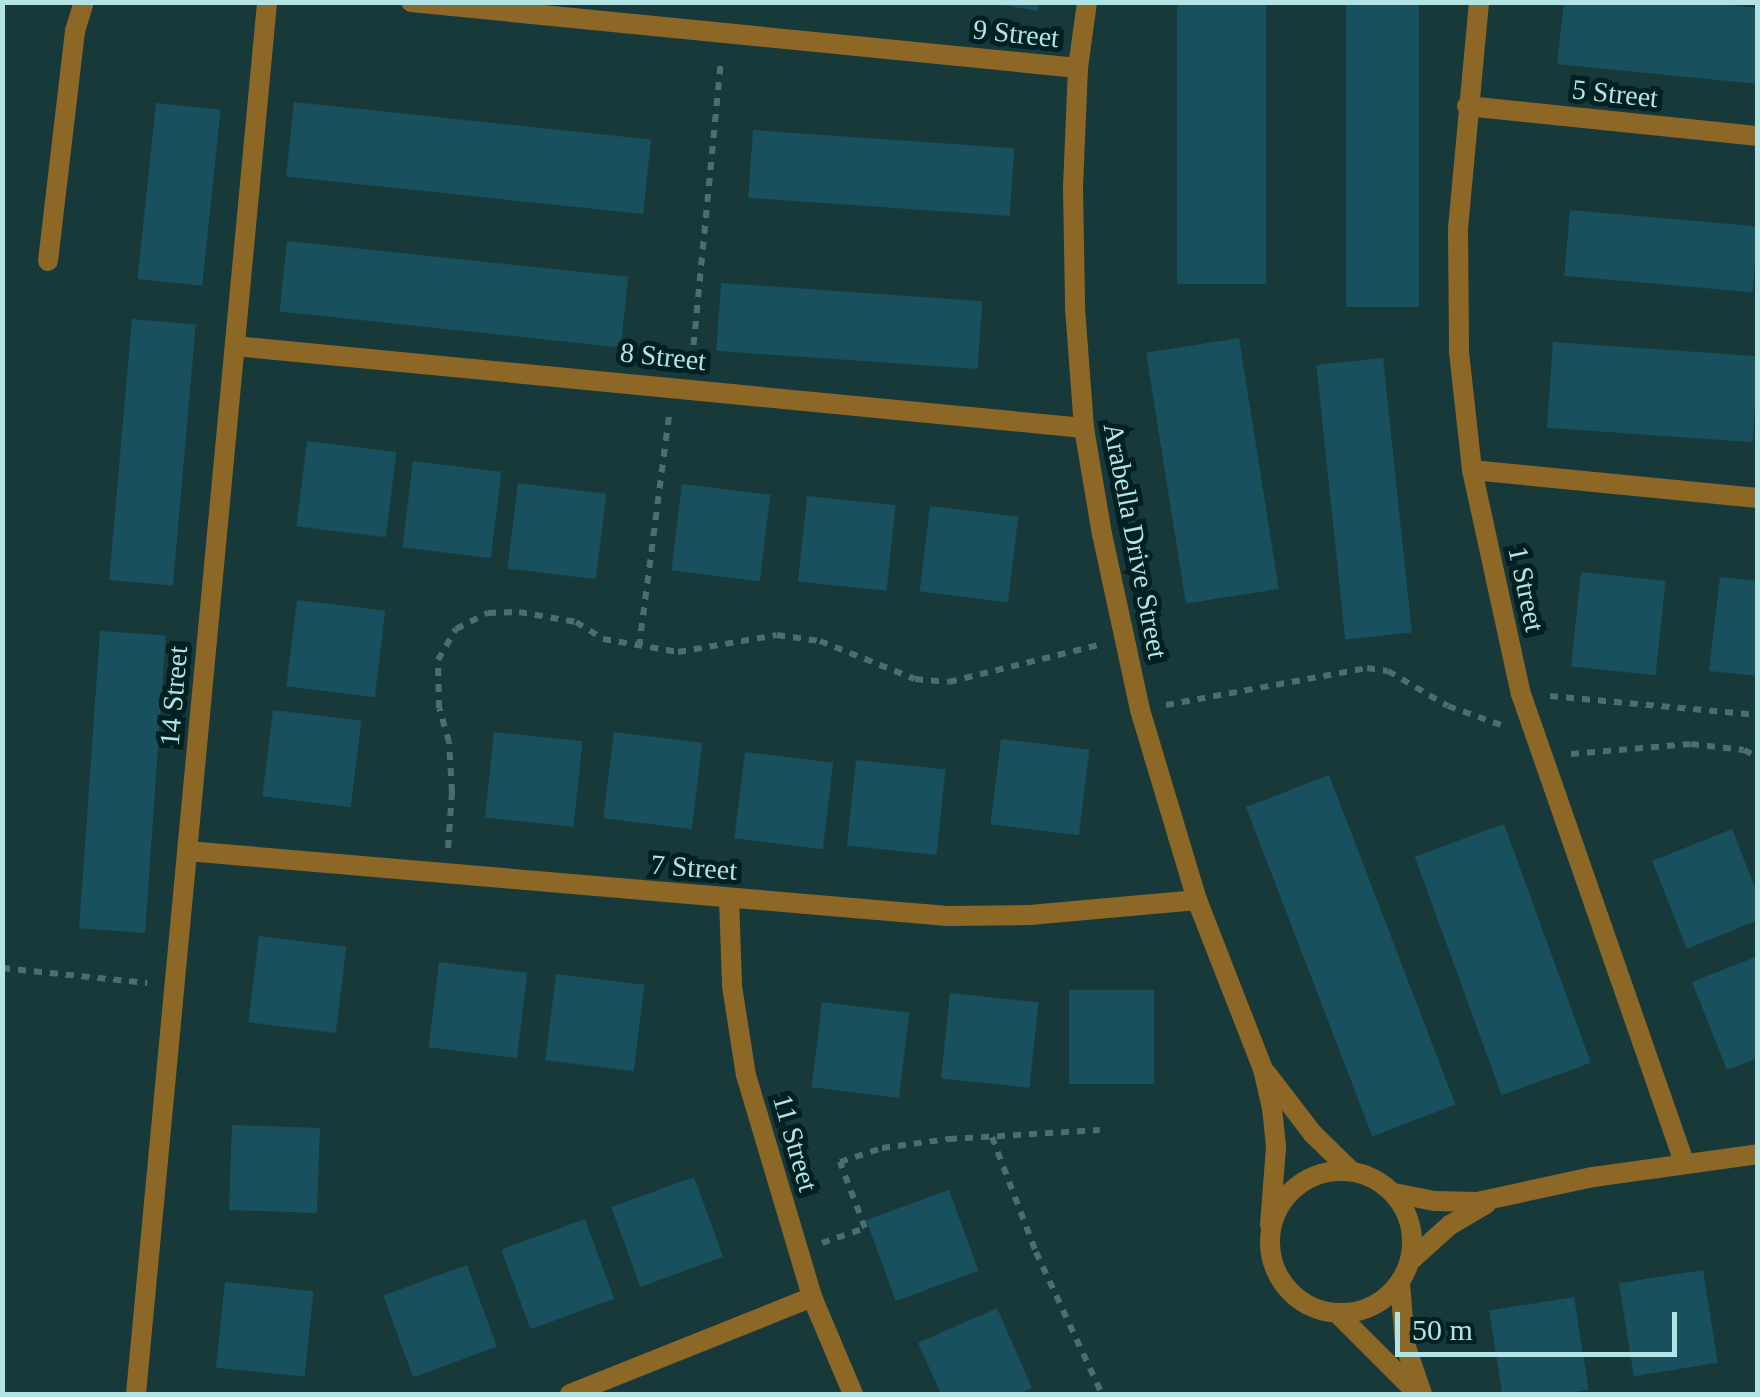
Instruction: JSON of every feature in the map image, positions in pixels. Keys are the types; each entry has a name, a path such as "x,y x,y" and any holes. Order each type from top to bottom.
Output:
{"street":[{"path":"48,261 75,31 84,2"},
{"name":"14 Street","path":"136,1394 268,2"},
{"name":"9 Street","path":"411,2 1078,68"},
{"name":"Arabella Drive Street","path":"1087,2 1078,68 1075,308 1084,428 1140,710 1196,900 1263,1069"},
{"name":"1 Street","path":"1479,2 1458,229 1459,334 1472,470 1521,694 1684,1162"},
{"name":"5 Street","path":"1467,106 1758,136"},
{"name":"8 Street","path":"235,346 682,386 1084,428"},
{"path":"1472,470 1758,498"},
{"name":"7 Street","path":"187,851 947,916 1080,912 1196,900"},
{"name":"11 Street","path":"729,898 732,986 746,1074 812,1297 853,1394"},
{"path":"1263,1069 1313,1134 1351,1172"},
{"path":"1263,1069 1276,1147 1270,1258 1284,1287 1308,1308 1339,1315 1362,1311 1400,1283"},
{"path":"1270,1226 1281,1202 1300,1183 1325,1172 1351,1172 1374,1179 1394,1193 1434,1201 1497,1199 1684,1162 1758,1154"},
{"path":"1394,1193 1406,1213 1412,1237 1410,1261 1400,1283 1405,1344 1420,1394"},
{"path":"1410,1261 1450,1225 1497,1199"},
{"path":"570,1394 812,1297"},
{"path":"1339,1315 1420,1394"}],"path":[{"path":"640,647 682,386 724,33"},
{"path":"468,850 448,848 449,742 439,708 438,660 456,629 488,613 518,612 576,622 603,639 678,652 778,635 820,642 915,680 948,682 1123,639"},
{"path":"1140,710 1368,668 1400,676 1448,706 1504,726"},
{"path":"1521,694 1758,715"},
{"path":"1554,790 1575,782 1565,754 1691,744 1744,750 1758,758"},
{"path":"2,968 173,985"},
{"path":"798,1251 866,1228 840,1162 882,1148 1100,1130"},
{"path":"992,1137 1010,1191 1102,1394"}],"building":[{"path":"985,2 1039,2 1038,11"},
{"path":"1177,2 1266,2 1266,284 1177,284"},
{"path":"1346,2 1419,2 1419,307 1346,307"},
{"path":"1564,2 1701,2 1758,8 1758,84 1557,64"},
{"path":"294,102 651,140 643,214 286,177"},
{"path":"156,103 221,110 202,286 137,279"},
{"path":"753,130 1014,148 1010,216 748,198"},
{"path":"1570,210 1758,226 1753,292 1564,276"},
{"path":"287,241 628,277 621,347 280,312"},
{"path":"721,283 982,301 978,369 716,351"},
{"path":"132,319 196,325 173,586 109,580"},
{"path":"1239,338 1279,589 1186,604 1146,353"},
{"path":"1553,342 1758,356 1752,442 1547,428"},
{"path":"1383,358 1412,632 1345,639 1316,365"},
{"path":"307,441 396,452 386,537 297,526"},
{"path":"413,461 501,472 491,558 402,547"},
{"path":"518,483 606,494 596,579 508,568"},
{"path":"682,484 770,495 760,581 671,570"},
{"path":"807,496 896,505 887,591 798,582"},
{"path":"930,506 1018,517 1008,602 920,591"},
{"path":"1581,572 1666,581 1656,675 1571,666"},
{"path":"1720,577 1758,581 1758,676 1709,671"},
{"path":"297,600 385,611 375,697 286,686"},
{"path":"100,631 166,636 145,933 79,928"},
{"path":"273,710 361,721 351,807 262,796"},
{"path":"494,732 583,741 574,827 485,818"},
{"path":"614,732 702,743 692,829 603,818"},
{"path":"1001,739 1089,750 1079,835 991,824"},
{"path":"745,752 833,763 823,849 734,838"},
{"path":"856,760 946,769 937,855 847,846"},
{"path":"1329,775 1456,1105 1372,1136 1246,807"},
{"path":"1504,824 1591,1063 1502,1095 1415,856"},
{"path":"1732,829 1758,895 1758,920 1687,949 1652,861"},
{"path":"259,936 346,947 336,1033 248,1022"},
{"path":"1758,956 1758,1058 1727,1070 1692,982"},
{"path":"439,962 527,973 517,1058 429,1047"},
{"path":"556,974 644,985 634,1071 545,1060"},
{"path":"1069,990 1154,990 1154,1084 1069,1084"},
{"path":"950,993 1039,1002 1030,1088 941,1079"},
{"path":"822,1002 909,1013 899,1098 812,1087"},
{"path":"232,1125 320,1128 317,1213 229,1210"},
{"path":"694,1177 723,1257 640,1287 611,1207"},
{"path":"949,1190 978,1271 896,1301 866,1220"},
{"path":"585,1219 614,1299 530,1329 501,1249"},
{"path":"467,1265 497,1347 413,1377 383,1295"},
{"path":"1703,1270 1718,1363 1634,1376 1619,1283"},
{"path":"225,1282 314,1291 305,1377 216,1368"},
{"path":"1574,1297 1589,1390 1502,1394 1489,1310"},
{"path":"997,1308 1032,1388 1019,1394 941,1394 918,1343"}]}
